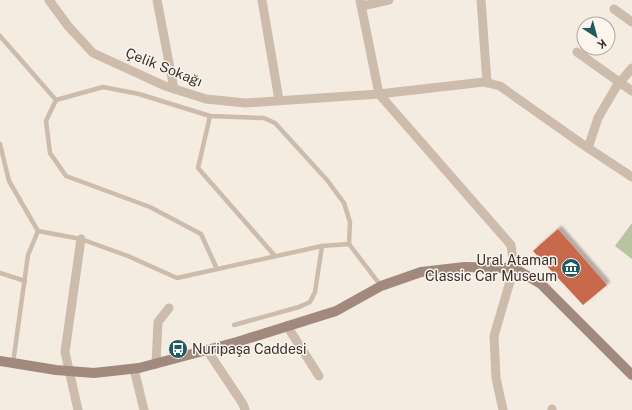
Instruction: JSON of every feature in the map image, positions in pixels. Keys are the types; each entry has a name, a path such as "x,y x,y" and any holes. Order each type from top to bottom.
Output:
{"street":[{"path":"157,0 174,89"},
{"path":"262,0 279,100"},
{"path":"389,0 361,3 379,94 511,245 514,268 494,336 496,378 503,410"},
{"path":"481,0 487,82 500,86 632,177"},
{"name":"Çelik Sokağı","path":"50,1 68,26 94,53 165,86 206,99 245,103 379,94 487,82"},
{"path":"614,9 632,22"},
{"path":"583,56 632,91"},
{"path":"588,148 598,118 620,83 632,68"},
{"path":"78,410 66,352 81,239"},
{"path":"0,361 94,373 134,369 207,350 336,311 381,286 420,272 465,267 514,268 541,284 632,375"},
{"path":"156,364 158,322 169,308"},
{"path":"287,326 319,376"},
{"path":"207,350 243,404 245,410"},
{"path":"134,369 144,410"}],"lane":[{"path":"0,36 56,100"},
{"path":"56,100 103,87 139,94 210,116 264,118 275,123 327,180 344,203 350,222 349,244 381,286"},
{"path":"56,100 46,122 50,153 66,176 150,207 201,234 217,269"},
{"path":"210,116 198,168 275,256"},
{"path":"0,144 9,181 38,231 81,239 128,256 177,278 322,246 349,244"},
{"path":"13,363 28,255 38,231"},
{"path":"234,325 299,307 310,302 315,292 322,246"},
{"path":"0,272 25,281"}],"green space":[{"path":"632,223 632,259 615,246"}],"building":[{"name":"Ural Ataman Classic Car Museum","path":"558,229 607,285 583,305 533,251"}],"place":[{"name":"Ural Ataman Classic Car Museum","path":"571,268"},
{"name":"Nuripaşa Caddesi","path":"178,349"}]}
